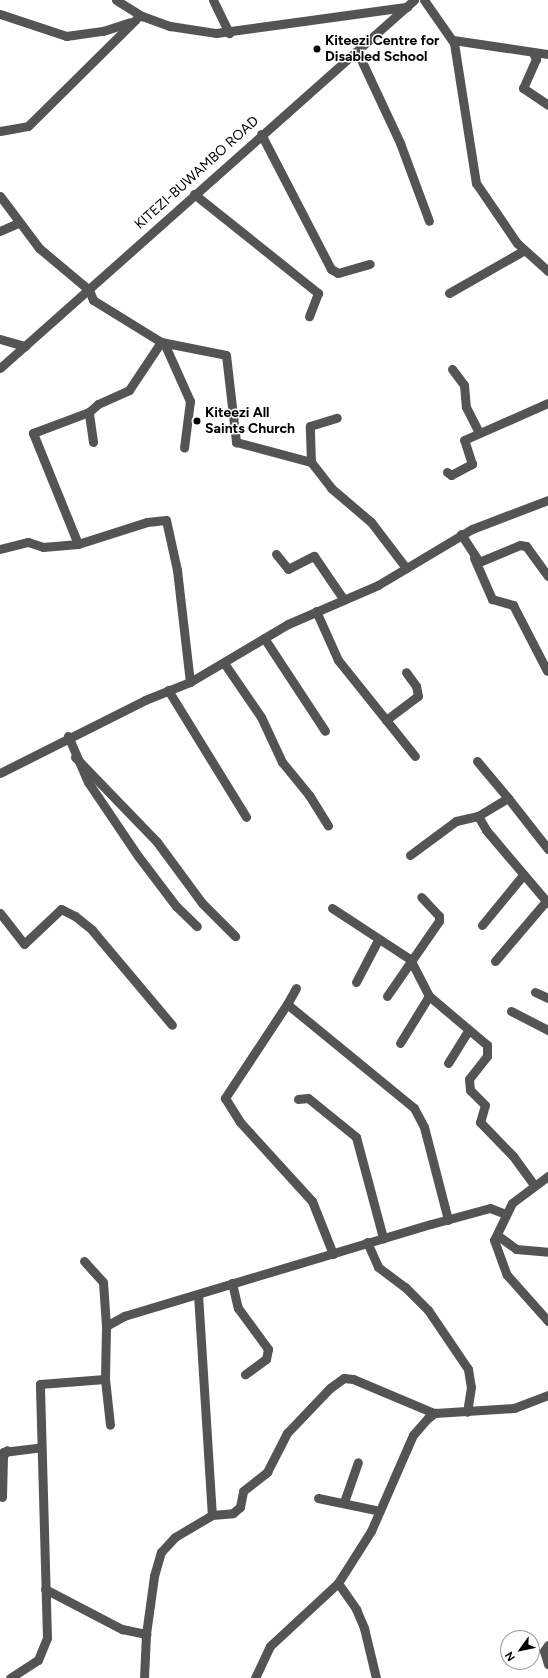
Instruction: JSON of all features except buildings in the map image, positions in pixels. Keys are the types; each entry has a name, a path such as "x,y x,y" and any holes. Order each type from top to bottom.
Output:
{"street":[{"path":"116,0 139,18 195,32 229,33 407,6"},
{"path":"213,0 229,33"},
{"name":"KITEZI-BUWAMBO ROAD","path":"0,368 89,290 261,134 414,0"},
{"path":"424,0 453,40 473,177 524,251 548,271"},
{"path":"0,14 66,36 103,31 139,18"},
{"path":"0,131 28,126 139,18"},
{"path":"453,40 548,54"},
{"path":"357,51 400,143 429,221"},
{"path":"533,53 536,59 523,88 548,105"},
{"path":"261,134 331,269 338,273 370,264"},
{"path":"194,194 318,293 309,316"},
{"path":"0,196 18,223 39,248 89,290 93,300 162,342 226,355 236,442 311,462"},
{"path":"0,230 18,223"},
{"path":"450,293 524,251"},
{"path":"0,339 25,346"},
{"path":"78,544 33,434 89,412 98,404 129,390 162,342"},
{"path":"162,342 190,401 184,448"},
{"path":"452,369 464,385 466,407 479,433"},
{"path":"448,472 451,475 470,466 463,442 479,433 548,403"},
{"path":"89,412 92,442"},
{"path":"337,418 310,426 311,462 331,488 371,522 406,568"},
{"path":"0,772 68,736 168,690 190,682 224,664 264,638 316,611 344,600 406,568 461,534 548,500"},
{"path":"0,549 28,542 44,547 78,544 148,522 166,520 177,570 190,682"},
{"path":"461,534 474,558 492,599 513,605 547,671"},
{"path":"474,558 479,562 520,544 526,546 548,576"},
{"path":"276,554 288,569 314,556 344,600"},
{"path":"316,611 338,660 415,756"},
{"path":"264,638 325,731"},
{"path":"224,664 261,717 282,762 310,795 328,826"},
{"path":"386,720 418,696 416,686 406,672"},
{"path":"168,690 246,817"},
{"path":"68,736 75,757 138,856 176,906 197,926"},
{"path":"75,757 157,842 202,903 235,936"},
{"path":"477,761 548,849"},
{"path":"410,855 456,821 478,816 508,798"},
{"path":"478,816 486,830 547,902 495,961"},
{"path":"482,925 523,875"},
{"path":"387,996 410,959 433,931 439,918 421,897"},
{"path":"332,908 378,940 410,959 429,996 487,1045 487,1056 469,1079 470,1090 485,1105 480,1122 513,1156 534,1185"},
{"path":"0,913 24,944 61,909 75,916 92,930 172,1025"},
{"path":"356,982 378,940"},
{"path":"296,988 225,1098 240,1122 312,1201 333,1254"},
{"path":"535,992 548,998"},
{"path":"400,1043 429,996"},
{"path":"287,1004 414,1108 424,1127 448,1220"},
{"path":"511,1012 548,1030"},
{"path":"448,1063 469,1030"},
{"path":"298,1099 313,1101 356,1137 383,1238"},
{"path":"548,1176 534,1185 512,1203 494,1240 500,1264 548,1321"},
{"path":"106,1326 124,1316 333,1254 367,1242 490,1208 506,1214"},
{"path":"497,1235 516,1249 548,1252"},
{"path":"367,1242 378,1267 405,1287 428,1310 468,1369 471,1387 467,1412"},
{"path":"84,1261 103,1282 106,1326 105,1378 110,1425"},
{"path":"232,1283 238,1308 268,1349 266,1359 246,1374"},
{"path":"198,1294 212,1515"},
{"path":"10,1678 43,1652 47,1638 40,1384 105,1378"},
{"path":"144,1678 146,1634 154,1576 162,1552 175,1536 212,1515 233,1513 240,1507 243,1491 267,1472 287,1433 344,1378 353,1379 434,1413 514,1408 548,1395"},
{"path":"255,1678 270,1646 338,1583 380,1511 413,1435 434,1413"},
{"path":"2,1497 4,1452 41,1447"},
{"path":"344,1502 358,1462"},
{"path":"318,1498 344,1502 380,1511"},
{"path":"338,1583 356,1609 376,1678"},
{"path":"45,1589 122,1629 146,1634"},
{"path":"548,1645 544,1651 548,1664"}],"place":[{"name":"Kiteezi Centre for Disabled School","path":"317,49"},
{"name":"Kiteezi All Saints Church","path":"197,421"}]}
